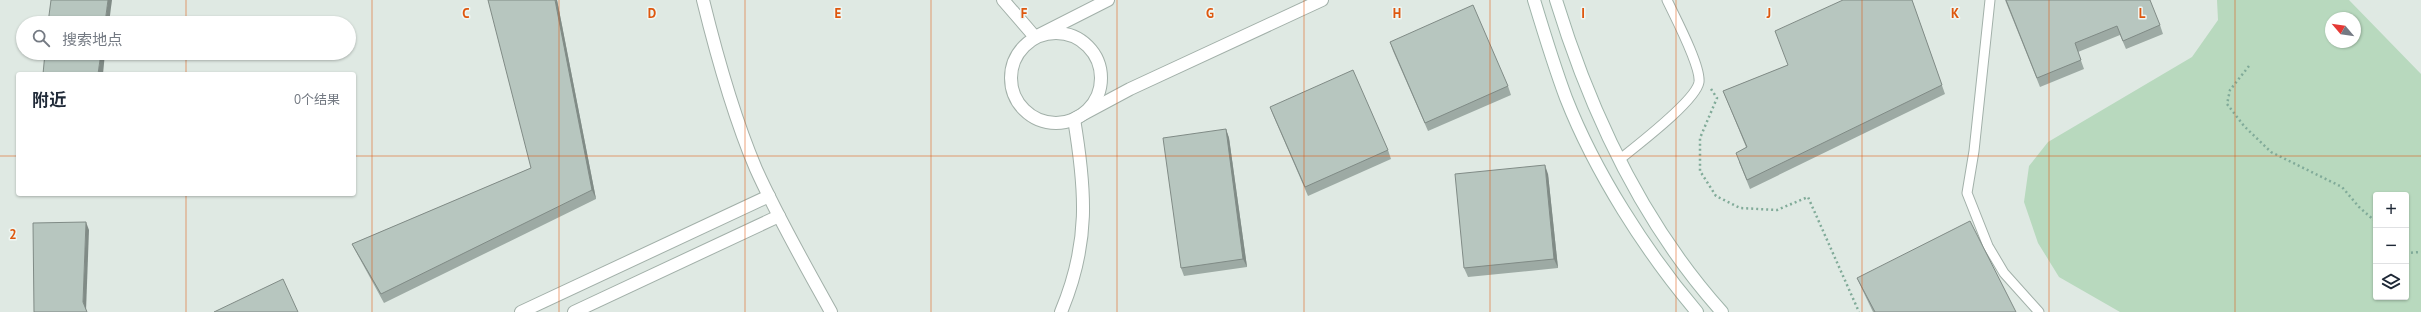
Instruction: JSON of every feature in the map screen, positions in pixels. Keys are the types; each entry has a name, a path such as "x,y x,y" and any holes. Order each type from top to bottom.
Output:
{"street":[{"path":"703,0 726,82 756,168 779,216 831,312"},
{"path":"1003,0 1035,37"},
{"path":"1108,0 1035,37 1024,46 1016,57 1011,70 1011,84 1015,97 1023,109 1034,117 1047,122 1060,123 1074,119 1130,88 1322,0"},
{"path":"1534,0 1567,99 1584,137 1648,249 1697,312"},
{"path":"1556,0 1580,73 1619,160 1669,243 1722,312"},
{"path":"1035,37 1049,33 1063,33 1077,37 1088,46 1096,58 1101,72 1100,86 1095,100 1086,111 1074,119"},
{"path":"1061,312 1070,291 1081,254 1085,218 1083,181 1074,119"},
{"path":"521,312 769,196"},
{"path":"574,312 779,216"}],"lane":[{"path":"1619,160 1687,103 1699,83 1697,69 1667,0"},
{"path":"1990,0 1974,151 1967,193 1988,246 2004,273 2039,312"}],"path":[{"path":"2249,66 2230,90 2227,104 2244,126 2271,152 2342,186 2359,207 2373,219"},
{"path":"1697,69 1717,98 1700,138 1700,171 1716,196 1740,208 1777,210 1808,197 1859,312"},
{"path":"2409,253 2421,252"}],"green space":[{"path":"2217,0 2349,0 2361,12 2325,12 2325,48 2361,48 2361,12 2421,74 2421,312 2120,312 2059,277 2038,243 2024,202 2029,166 2048,142 2192,57 2218,20"}],"building":[{"path":"51,0 108,0 106,16 49,16"},
{"path":"488,0 555,0 592,190 381,294 352,244 531,168"},
{"path":"1843,0 1912,0 1942,85 1747,180 1736,153 1747,147 1723,91 1788,65 1775,31"},
{"path":"2006,0 2150,0 2160,25 2123,41 2117,26 2075,43 2081,60 2037,78"},
{"path":"1473,5 1508,86 1425,123 1390,42"},
{"path":"44,60 100,60 98,72 43,72"},
{"path":"1353,70 1388,150 1305,187 1270,107"},
{"path":"1226,129 1243,259 1181,268 1163,138"},
{"path":"1545,165 1554,259 1464,268 1455,174"},
{"path":"1970,221 2016,312 1875,312 1857,278"},
{"path":"86,222 83,302 87,312 34,312 33,223"},
{"path":"283,279 298,312 214,312"}]}
